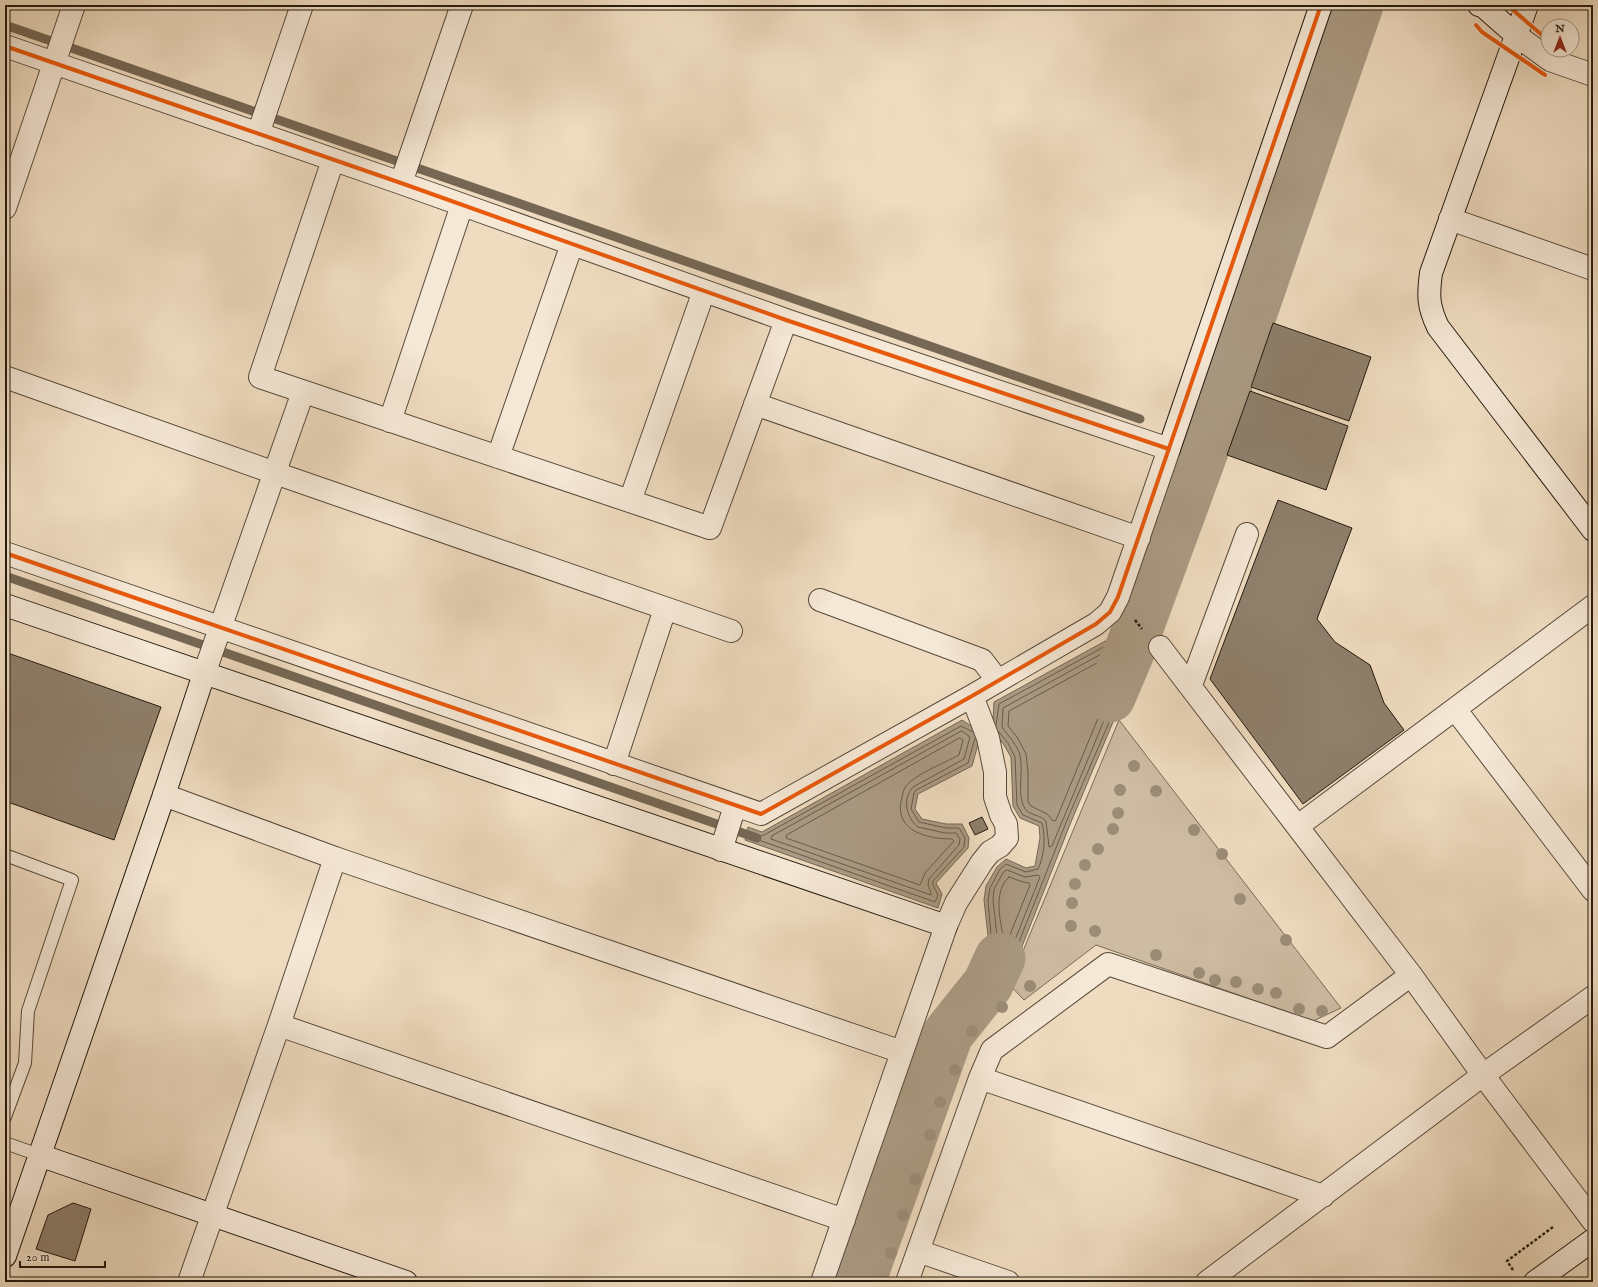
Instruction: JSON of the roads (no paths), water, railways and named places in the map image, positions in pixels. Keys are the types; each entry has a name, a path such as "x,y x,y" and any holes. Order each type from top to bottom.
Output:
{"street":[{"path":"5,208 74,5"},
{"path":"262,122 302,5"},
{"path":"405,171 462,5"},
{"path":"5,605 728,827 761,814 998,681 1096,624 1110,612 1118,597 1170,449 1321,5"},
{"path":"1479,5 1483,6 1516,35 1550,60 1593,75"},
{"path":"1527,5 1431,273 1429,294 1431,312 1438,327 1593,530"},
{"path":"5,46 58,50 262,122 333,160 405,171 462,205 786,320 1170,449"},
{"path":"333,160 260,377 710,528 786,320"},
{"path":"390,421 462,205"},
{"path":"1450,219 1593,269"},
{"path":"498,457 572,244"},
{"path":"630,501 704,291"},
{"path":"5,377 275,473 731,631"},
{"path":"5,1256 303,392"},
{"path":"755,404 1138,538"},
{"path":"1191,685 1247,534"},
{"path":"5,553 219,633 614,764 728,827 946,926"},
{"path":"820,600 982,660 998,681"},
{"path":"1298,826 1593,606"},
{"path":"614,764 665,609"},
{"path":"1160,647 1191,685 1411,975 1483,1075 1593,1221"},
{"path":"822,1282 946,926 956,903 982,862 990,852 1000,846 1007,838 1006,824 1001,815 995,797 995,772 986,730 972,696"},
{"path":"1455,709 1593,890"},
{"path":"164,795 335,858 902,1052"},
{"path":"189,1282 279,1025 335,858"},
{"path":"907,1282 980,1078 992,1050 1108,964 1327,1037 1411,975"},
{"path":"1207,1282 1483,1075 1593,997"},
{"path":"279,1025 844,1220"},
{"path":"980,1078 1323,1196"},
{"path":"39,1155 406,1282"},
{"path":"1536,1282 1593,1240"},
{"path":"918,1251 1008,1282"}],"lane":[{"path":"5,855 72,880 28,1011 25,1063 5,1117"},
{"path":"5,1143 39,1155"}],"water":[{"path":"1123,614 1145,646 1071,822 1021,949 993,999 967,1020 955,1012 971,993 989,944 984,900 986,886 997,867 1006,859 1026,868 1035,866 1040,838 1039,826 1020,818 1013,806 1011,757 994,731 979,741 972,766 918,794 915,809 922,819 946,824 962,824 969,838 968,848 936,883 942,894 938,908 745,840 748,827 762,832 962,720 976,729 993,722 994,702 1109,639"}],"waterway":[{"path":"1110,697 1129,652 1221,402 1358,5"},
{"path":"5,25 1140,419"},
{"path":"1198,439 1206,442"},
{"path":"5,576 757,838"},
{"path":"860,1282 948,1034 988,984 1000,958"}]}
